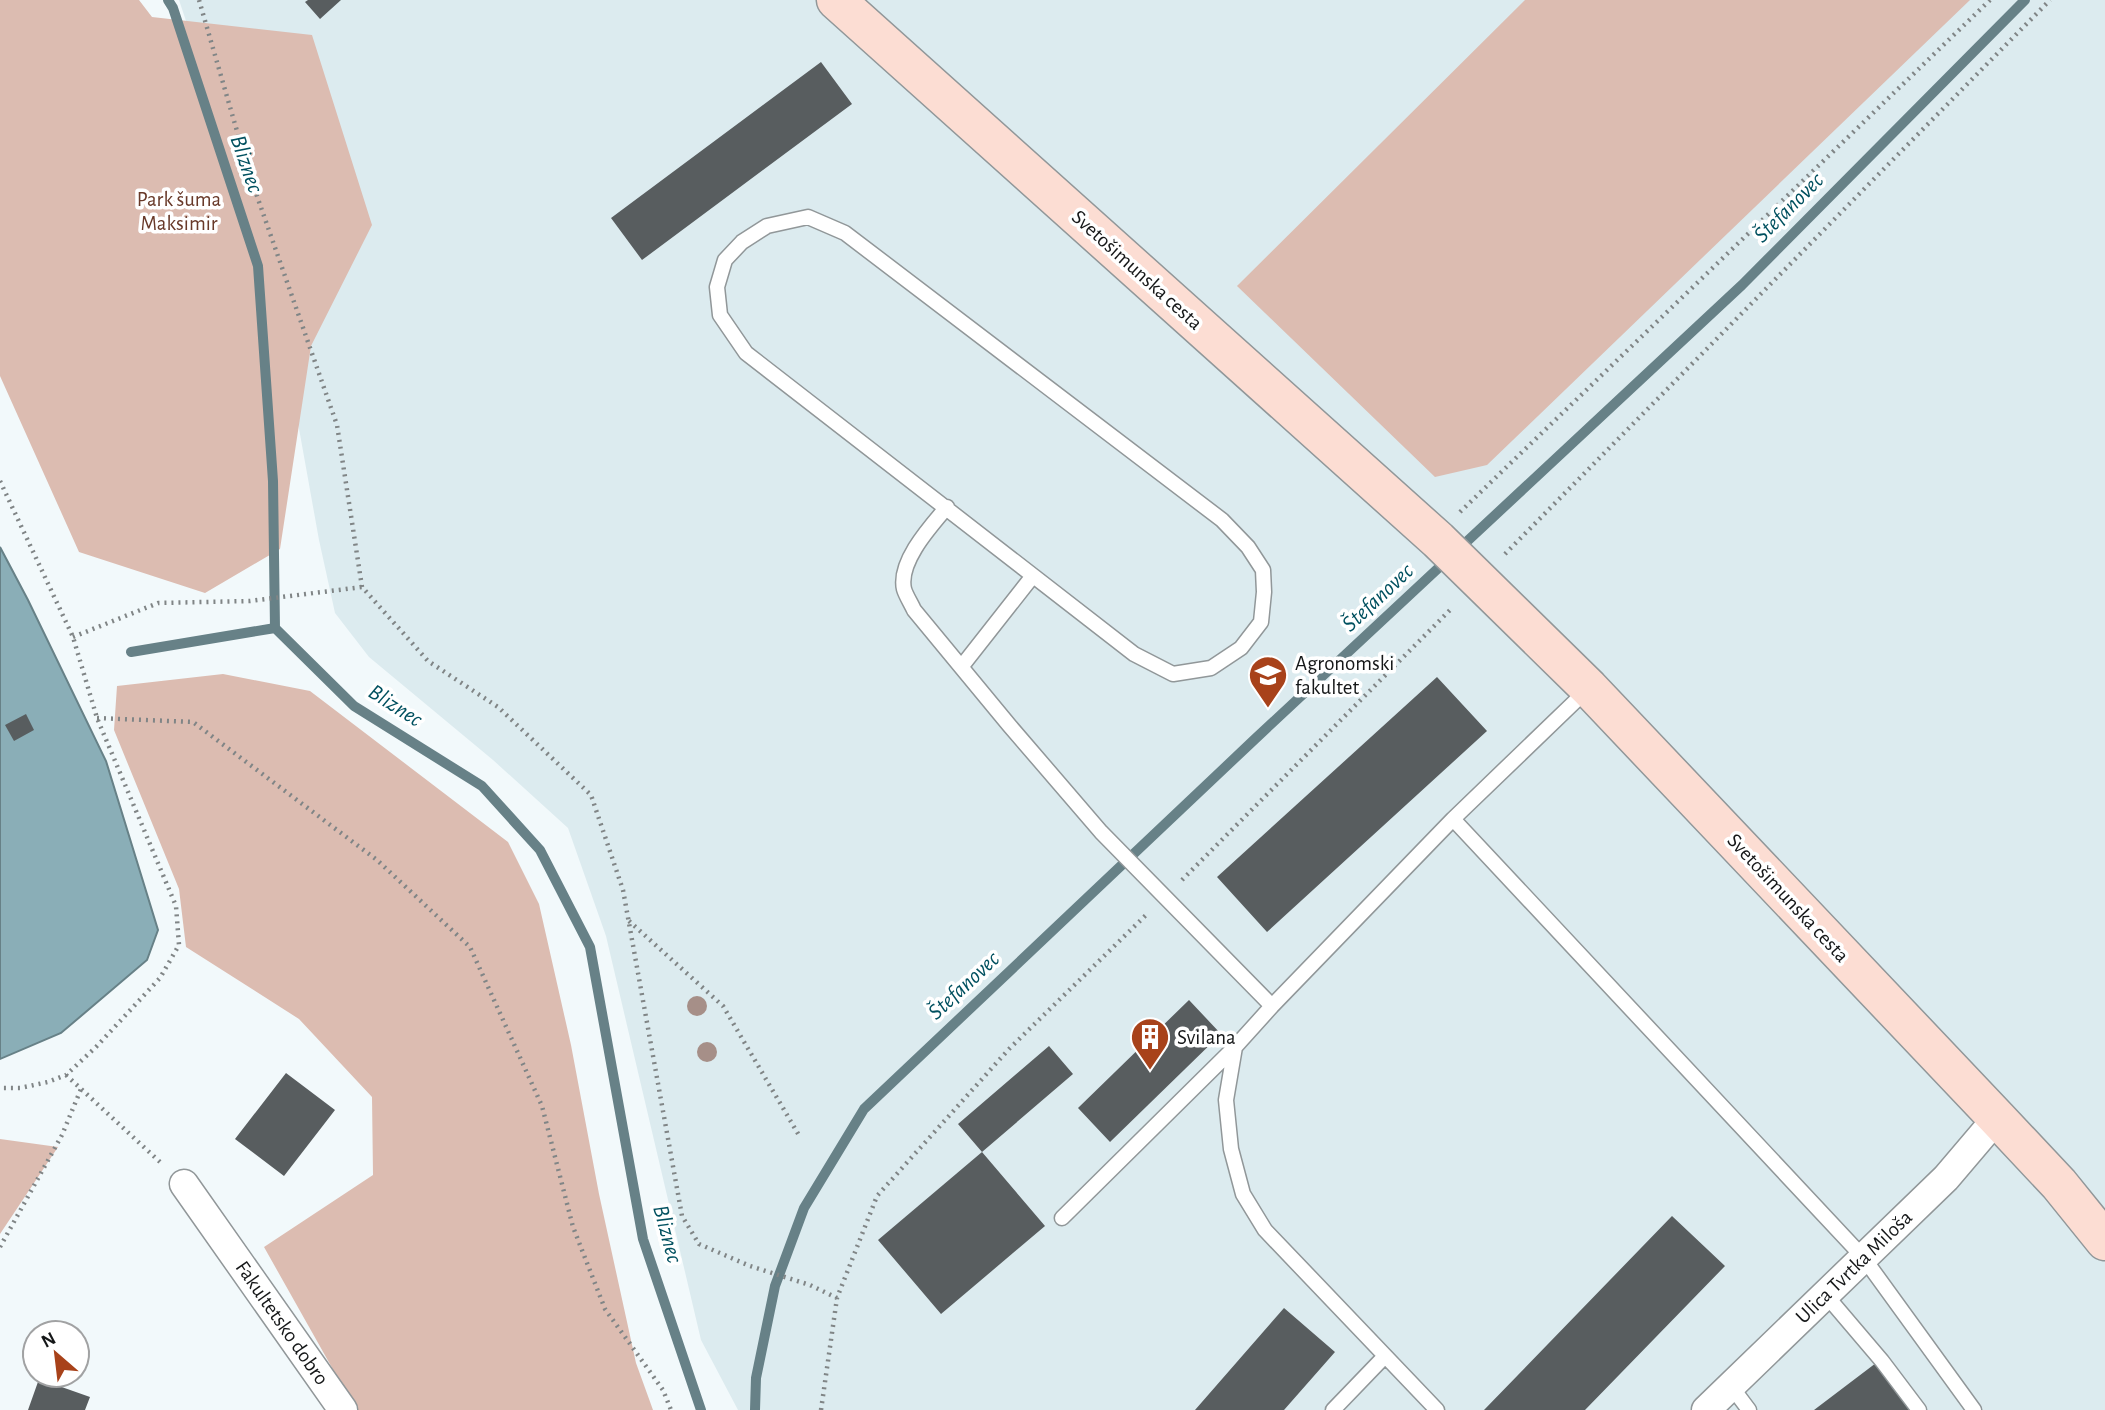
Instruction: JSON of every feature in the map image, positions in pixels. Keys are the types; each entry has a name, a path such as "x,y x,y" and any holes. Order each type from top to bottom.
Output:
{"street":[{"name":"Svetošimunska cesta","path":"836,0 1459,550 2059,1184 2105,1241"},
{"name":"Ulica Tvrtka Miloša","path":"1706,1410 1946,1178 1997,1118"},
{"name":"Fakultetsko dobro","path":"184,1184 343,1410"}],"lane":[{"path":"808,217 845,233 1222,520 1248,547 1263,570 1261,622 1241,648 1211,668 1173,674 1134,654 1032,577 947,507 746,353 720,315 717,287 725,260 743,242 767,226 808,217"},
{"path":"947,507 917,542 906,569 904,588 914,610 1101,832 1272,1006"},
{"path":"961,666 1032,577"},
{"path":"1062,1218 1235,1047 1453,819 1590,688"},
{"path":"1453,819 1863,1257 1974,1410"},
{"path":"1235,1047 1226,1100 1231,1149 1243,1194 1265,1230 1437,1410"},
{"path":"1825,1294 1882,1361 1919,1410"},
{"path":"1333,1410 1385,1356"},
{"path":"1731,1386 1749,1410"}],"path":[{"path":"199,0 250,176 337,425 362,587 428,661 498,707 591,795 622,890 682,1216 699,1244 750,1266 810,1285 837,1297"},
{"path":"821,1410 837,1297 877,1196 1009,1049 1161,893 1459,550 1990,0"},
{"path":"1459,550 2050,0"},
{"path":"0,481 73,637 97,718 176,906 179,945 160,978 66,1075 20,1088 0,1088"},
{"path":"73,637 158,603 250,601 362,587"},
{"path":"97,718 193,722 377,860 470,947 542,1106 573,1227 605,1309 663,1390 671,1410"},
{"path":"628,920 723,1006 800,1137"},
{"path":"66,1075 184,1184"},
{"path":"0,1247 62,1135 81,1089"}],"shaded area":[{"name":"Agronomski fakultet","path":"179,0 2105,0 2105,1410 738,1410 701,1340 606,936 568,828 493,760 369,657 335,613 319,540 272,278"}],"green space":[{"name":"Park šuma Maksimir","path":"0,0 139,0 152,17 312,35 372,225 311,346 280,549 205,593 79,552 0,376"},
{"path":"1525,0 1970,0 1487,465 1435,477 1237,286"},
{"path":"223,674 310,691 508,842 539,904 571,1045 599,1194 636,1363 653,1410 348,1410 344,1389 264,1247 373,1175 372,1097 299,1019 186,947 179,889 114,730 117,686"},
{"path":"0,1139 58,1147 0,1234"}],"water":[{"path":"0,547 106,761 158,930 147,960 61,1033 0,1059"}],"building":[{"path":"341,0 320,19 305,2"},
{"path":"821,62 852,104 642,260 611,218"},
{"path":"1437,677 1487,731 1267,932 1217,877"},
{"path":"26,714 34,730 14,741 5,725"},
{"name":"Svilana","path":"1189,1000 1221,1034 1110,1142 1078,1108"},
{"path":"1049,1046 1073,1074 982,1152 958,1124"},
{"path":"286,1073 335,1110 284,1176 235,1139"},
{"path":"982,1152 1045,1226 941,1314 878,1240"},
{"path":"1672,1216 1725,1266 1585,1410 1484,1410"},
{"path":"1284,1308 1335,1352 1284,1410 1195,1410"},
{"path":"1876,1363 1911,1410 1814,1410"},
{"path":"35,1389 67,1389 90,1397 85,1410 28,1410"}],"waterway":[{"name":"Bliznec","path":"168,0 173,8 258,266 273,481 275,628 354,706 482,786 540,850 590,947 643,1239 701,1410"},
{"name":"Štefanovec","path":"755,1410 756,1378 775,1286 804,1208 864,1109 1255,739 1742,285 2025,0"},
{"path":"131,652 275,628"}],"place":[{"name":"Agronomski fakultet","path":"1268,709"},
{"name":"Svilana","path":"1150,1071"}]}
